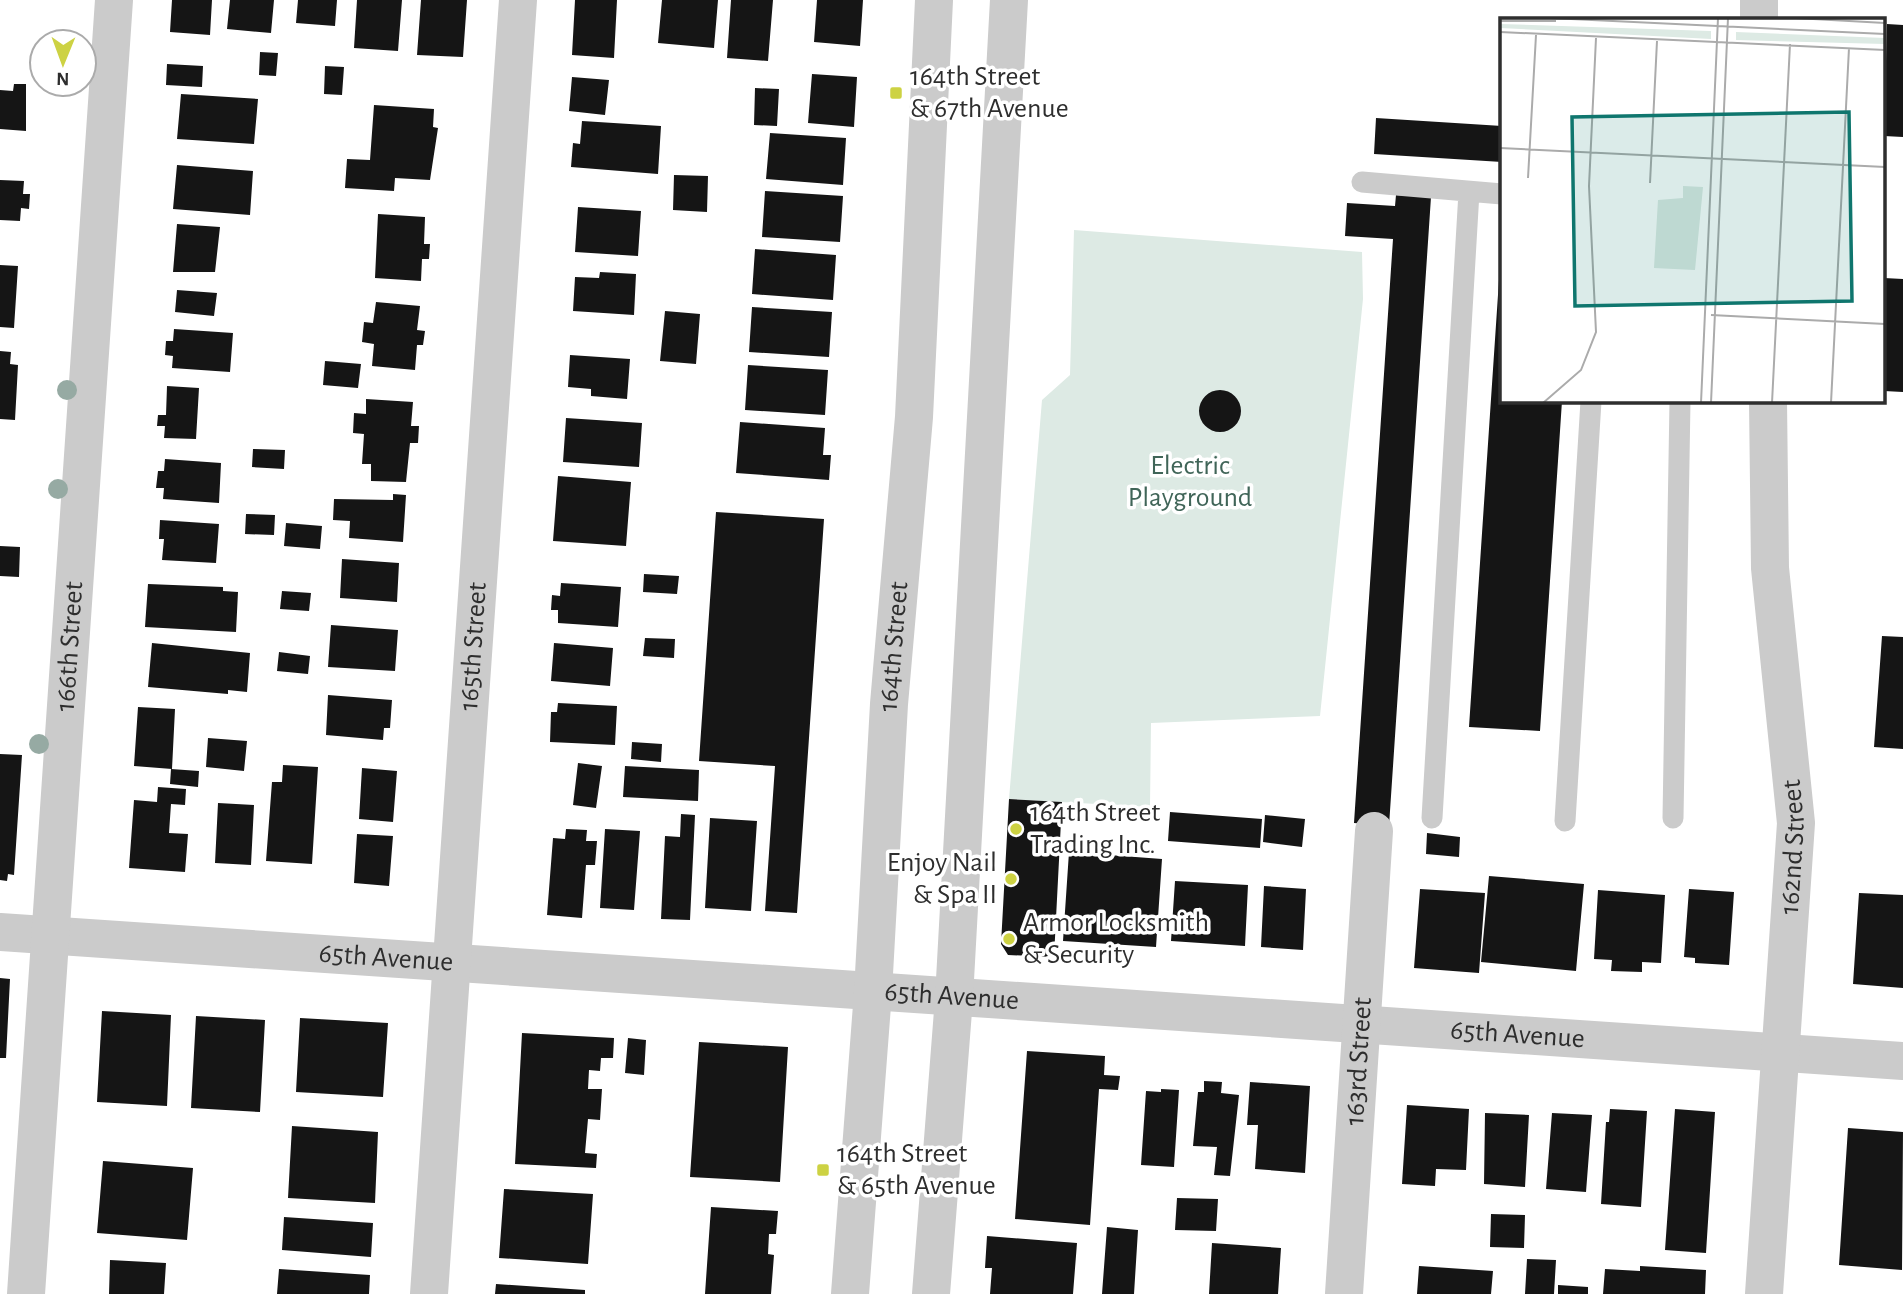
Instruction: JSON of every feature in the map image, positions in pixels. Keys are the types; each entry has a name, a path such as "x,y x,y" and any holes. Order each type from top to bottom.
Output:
{"street":[{"name":"166th Street","path":"26,1294 114,0"},
{"name":"165th Street","path":"429,1294 518,0"},
{"name":"164th Street","path":"850,1294 873,992 889,704 914,417 934,0"},
{"path":"931,1294 954,998 1009,0"},
{"path":"1759,0 1759,18"},
{"name":"162nd Street","path":"1764,1294 1796,823 1770,568 1768,402"},
{"name":"163rd Street","path":"1345,1294 1374,831"},
{"name":"65th Avenue","path":"0,932 1903,1060"}],"lane":[{"path":"1362,182 1500,194"},
{"path":"1432,818 1469,192"},
{"path":"1565,821 1591,402"},
{"path":"1673,818 1680,402"}],"green space":[{"name":"Electric Playground","path":"1074,230 1362,252 1363,299 1320,716 1151,723 1150,807 1009,799 1042,400 1070,375"}],"building":[{"path":"172,0 212,0 210,35 170,32"},
{"path":"230,0 274,0 271,33 227,29"},
{"path":"298,0 337,0 335,26 296,23"},
{"path":"357,0 402,0 398,51 354,48"},
{"path":"421,0 467,0 463,57 417,55"},
{"path":"575,0 617,0 614,58 572,55"},
{"path":"662,0 718,0 714,48 658,43"},
{"path":"731,0 773,0 768,61 727,58"},
{"path":"817,0 863,0 860,46 814,42"},
{"path":"1887,24 1903,25 1903,137 1885,136"},
{"path":"260,52 278,53 276,76 259,75"},
{"path":"167,64 203,66 202,87 166,85"},
{"path":"325,66 344,67 342,95 324,94"},
{"path":"812,74 857,77 854,127 808,123"},
{"path":"572,77 609,80 605,115 569,111"},
{"path":"14,84 26,84 26,131 0,129 0,90 13,91"},
{"path":"755,88 779,89 777,126 754,125"},
{"path":"181,94 258,99 254,144 177,139"},
{"path":"374,105 434,109 433,127 438,128 430,180 395,178 394,191 345,188 347,159 370,160"},
{"path":"1376,118 1500,126 1500,162 1374,154"},
{"path":"582,121 661,126 658,174 571,167 573,143 580,144"},
{"path":"770,133 846,138 843,185 766,179"},
{"path":"177,165 253,171 250,215 173,209"},
{"path":"674,175 708,176 707,212 673,210"},
{"path":"0,180 24,181 23,194 30,194 29,209 21,208 20,221 0,220"},
{"path":"765,191 843,196 840,242 762,237"},
{"path":"1396,195 1431,197 1389,826 1354,823 1393,239 1345,236 1347,203 1395,206"},
{"path":"578,207 641,211 638,256 575,252"},
{"path":"378,214 425,217 424,244 430,244 429,259 422,259 421,281 375,278"},
{"path":"177,224 220,227 215,272 173,272"},
{"path":"755,249 836,255 833,300 752,294"},
{"path":"0,265 18,266 14,328 0,327"},
{"path":"1500,265 1500,402 1562,402 1540,731 1469,727"},
{"path":"600,272 636,274 634,315 573,311 575,277 599,278"},
{"path":"1885,278 1903,279 1903,392 1885,391"},
{"path":"177,290 217,293 214,316 175,312"},
{"path":"376,302 420,306 417,330 425,331 423,345 417,345 415,370 372,366 374,344 362,342 364,322 373,323"},
{"path":"752,307 832,312 829,357 749,352"},
{"path":"665,311 700,314 696,364 660,361"},
{"path":"174,329 233,333 230,372 172,368 173,356 165,355 166,341 173,341"},
{"path":"0,351 11,352 10,364 18,365 15,420 0,419"},
{"path":"570,355 630,359 627,399 591,396 591,389 568,387"},
{"path":"325,361 361,364 358,388 323,385"},
{"path":"748,365 828,370 825,415 745,410"},
{"path":"167,386 199,388 196,439 164,438 165,426 157,426 158,415 166,415"},
{"path":"1220,390 1235,396 1241,411 1235,426 1220,432 1205,426 1199,411 1205,396"},
{"path":"366,399 413,402 411,426 419,426 418,443 410,443 406,482 371,481 371,464 362,464 364,434 353,433 354,413 366,414"},
{"path":"566,418 642,423 639,467 563,462"},
{"path":"740,422 825,428 823,455 831,455 829,480 736,473"},
{"path":"253,449 285,450 284,469 252,467"},
{"path":"165,459 221,463 219,503 163,499 164,488 156,488 158,471 164,471"},
{"path":"558,476 631,482 626,546 553,541"},
{"path":"393,494 406,495 403,542 349,538 350,521 333,520 334,499 393,500"},
{"path":"716,512 824,519 797,913 765,911 775,766 699,761"},
{"path":"246,514 275,515 274,535 245,534"},
{"path":"160,520 219,524 216,563 162,560 164,539 159,539"},
{"path":"286,523 322,526 320,549 284,546"},
{"path":"0,546 20,547 19,577 0,576"},
{"path":"342,559 399,563 397,602 340,598"},
{"path":"644,574 679,576 677,594 643,592"},
{"path":"561,583 621,587 618,627 558,623 558,610 551,610 552,595 560,596"},
{"path":"148,584 223,587 223,591 238,592 236,632 145,627"},
{"path":"282,591 311,593 309,611 280,609"},
{"path":"331,625 398,630 395,671 328,667"},
{"path":"1882,636 1903,637 1903,749 1874,747"},
{"path":"645,638 675,639 674,658 643,656"},
{"path":"152,643 250,653 247,692 228,690 228,694 148,687"},
{"path":"554,643 613,648 610,686 551,681"},
{"path":"279,652 310,656 308,674 277,671"},
{"path":"328,695 392,700 390,728 384,728 383,740 326,735"},
{"path":"558,703 617,706 615,745 550,742 551,712 557,712"},
{"path":"138,707 175,709 172,769 134,766"},
{"path":"208,738 247,741 244,771 206,767"},
{"path":"632,742 662,744 661,762 631,759"},
{"path":"0,754 22,755 14,875 8,874 7,881 0,880"},
{"path":"578,763 602,766 596,808 573,805"},
{"path":"283,765 318,767 312,864 266,861 272,782 282,782"},
{"path":"625,766 699,770 698,801 623,797"},
{"path":"362,768 397,771 393,822 359,819"},
{"path":"171,769 199,771 198,787 170,784"},
{"path":"158,787 186,789 185,805 171,804 169,833 188,834 185,872 129,868 134,800 157,802"},
{"path":"1009,799 1062,802 1054,957 1008,955 1001,944"},
{"path":"218,803 254,805 251,865 215,863"},
{"path":"1170,812 1262,819 1260,848 1168,841"},
{"path":"681,814 695,815 690,920 661,919 665,836 680,837"},
{"path":"1265,815 1305,819 1302,847 1263,842"},
{"path":"710,818 757,821 751,911 705,908"},
{"path":"566,829 587,830 586,841 597,841 595,865 586,865 582,918 547,915 553,838 565,839"},
{"path":"605,829 640,831 634,910 600,908"},
{"path":"1427,833 1460,837 1459,857 1426,854"},
{"path":"357,834 393,836 389,886 354,883"},
{"path":"1069,852 1162,859 1156,947 1063,941"},
{"path":"1489,876 1584,884 1576,971 1481,962"},
{"path":"1175,881 1248,885 1245,946 1171,941"},
{"path":"1264,886 1306,889 1303,950 1261,947"},
{"path":"1420,889 1485,893 1479,973 1414,968"},
{"path":"1689,889 1734,892 1729,965 1695,963 1695,958 1684,957"},
{"path":"1598,890 1665,895 1661,963 1642,962 1642,972 1611,971 1612,960 1594,959"},
{"path":"1859,893 1903,895 1903,988 1853,984"},
{"path":"0,978 10,979 6,1058 0,1058"},
{"path":"102,1011 171,1015 167,1106 97,1102"},
{"path":"196,1016 265,1020 260,1112 191,1108"},
{"path":"300,1018 388,1023 383,1097 296,1092"},
{"path":"522,1033 614,1038 613,1058 601,1058 600,1071 589,1070 588,1089 602,1089 600,1120 588,1119 585,1153 597,1154 596,1168 515,1164"},
{"path":"628,1038 646,1040 644,1075 625,1073"},
{"path":"699,1042 788,1047 780,1182 690,1177"},
{"path":"1027,1051 1105,1056 1104,1075 1120,1076 1118,1090 1099,1089 1090,1225 1015,1219"},
{"path":"1204,1081 1222,1082 1221,1093 1239,1095 1230,1176 1214,1175 1217,1147 1193,1146 1198,1092 1204,1092"},
{"path":"1250,1082 1310,1086 1305,1173 1255,1169 1258,1125 1247,1125"},
{"path":"1161,1089 1179,1090 1174,1167 1141,1165 1146,1091 1161,1092"},
{"path":"1407,1105 1469,1109 1466,1170 1436,1169 1435,1186 1402,1184"},
{"path":"1610,1109 1647,1111 1641,1207 1601,1204 1606,1122 1609,1122"},
{"path":"1675,1109 1715,1112 1706,1253 1665,1250"},
{"path":"1485,1113 1529,1115 1525,1187 1484,1184"},
{"path":"1552,1113 1592,1115 1586,1192 1546,1189"},
{"path":"292,1126 378,1132 375,1203 288,1198"},
{"path":"1848,1128 1903,1132 1902,1270 1839,1265"},
{"path":"103,1161 193,1168 187,1240 97,1233"},
{"path":"504,1189 593,1194 588,1264 499,1258"},
{"path":"1177,1198 1218,1199 1216,1231 1175,1230"},
{"path":"711,1207 778,1211 776,1234 769,1234 768,1254 774,1255 771,1294 705,1294"},
{"path":"1491,1214 1525,1215 1524,1248 1490,1247"},
{"path":"284,1217 373,1223 371,1257 282,1250"},
{"path":"1107,1227 1138,1230 1134,1294 1102,1294"},
{"path":"987,1236 1077,1243 1073,1294 990,1294 992,1268 985,1268"},
{"path":"1212,1243 1281,1248 1278,1294 1209,1294"},
{"path":"1527,1259 1556,1260 1554,1294 1525,1294"},
{"path":"110,1260 166,1263 164,1294 109,1294"},
{"path":"1419,1266 1493,1271 1491,1294 1417,1294"},
{"path":"1640,1266 1706,1270 1705,1294 1603,1294 1605,1269 1640,1271"},
{"path":"279,1269 370,1275 369,1294 277,1294"},
{"path":"496,1284 585,1290 585,1294 495,1294"},
{"path":"1558,1285 1588,1287 1588,1294 1558,1294"}],"place":[{"name":"164th Street & 67th Avenue","path":"896,93"},
{"name":"164th Street Trading Inc.","path":"1016,829"},
{"name":"Enjoy Nail & Spa II","path":"1011,879"},
{"name":"Armor Locksmith & Security","path":"1009,939"},
{"name":"164th Street & 65th Avenue","path":"823,1170"}]}
